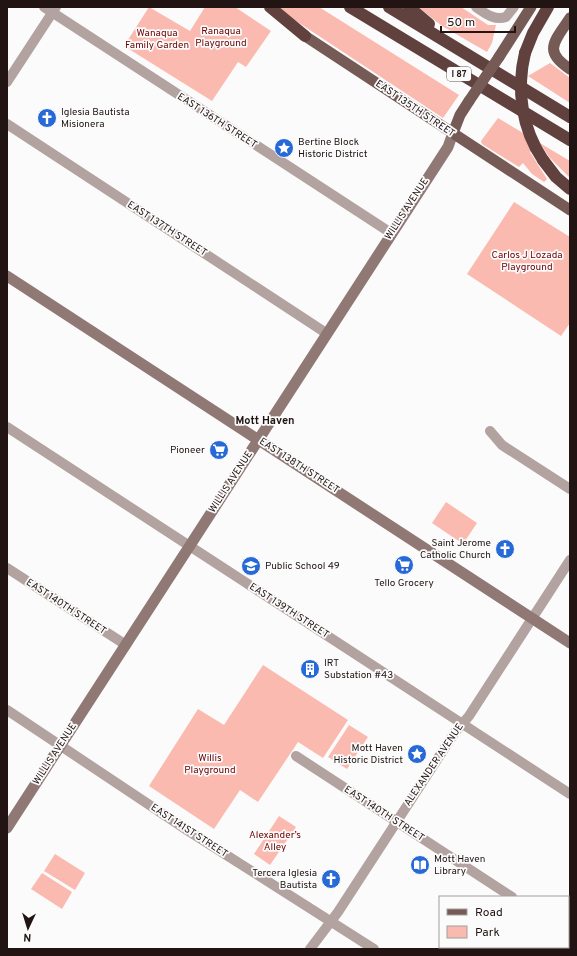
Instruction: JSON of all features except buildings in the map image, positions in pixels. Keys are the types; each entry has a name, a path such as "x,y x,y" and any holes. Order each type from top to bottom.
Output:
{"highway":[{"path":"270,7 305,36"},
{"name":"I 87","path":"350,7 570,140"},
{"name":"I 87","path":"389,7 570,117"},
{"path":"409,7 464,53"},
{"path":"548,7 533,33 525,53 520,84 521,106 531,139 543,160 556,177 570,189"}],"main road":[{"name":"EAST 135TH STREET","path":"261,7 570,210"},
{"path":"453,134 460,115 531,7"},
{"path":"570,18 554,44 554,54 558,61 570,69"},
{"name":"WILLIS AVENUE","path":"7,828 326,333 448,147 453,134"},
{"name":"EAST 138TH STREET","path":"7,276 570,643"}],"street":[{"name":"EAST 136TH STREET","path":"44,7 54,10 391,233"},
{"path":"476,7 491,17 499,19 506,17 514,7"},
{"path":"7,82 54,10"},
{"name":"EAST 137TH STREET","path":"7,124 326,333"},
{"name":"EAST 139TH STREET","path":"7,427 570,794"},
{"path":"490,431 502,445 570,489"},
{"name":"ALEXANDER AVENUE","path":"310,949 570,560"},
{"name":"EAST 140TH STREET","path":"7,568 126,645"},
{"name":"EAST 141ST STREET","path":"7,710 187,830 374,949"},
{"name":"EAST 140TH STREET","path":"296,756 510,896"}],"green space":[{"name":"Ranaqua Playground","path":"149,7 190,31 205,7 235,7 271,31 246,67 238,62 212,101 124,46"},
{"path":"275,7 319,7 459,95 443,118"},
{"path":"418,7 461,7 488,25 496,25 492,43 487,52 442,26"},
{"path":"550,63 570,78 570,103 528,76"},
{"path":"498,118 570,161 570,178 549,157 542,146 530,152 547,179 544,182 532,174 523,163 519,167 482,144 481,141"},
{"name":"Carlos J Lozada Playground","path":"514,202 570,237 570,323 561,336 467,274"},
{"path":"446,502 477,523 463,544 432,523"},
{"name":"Willis Playground","path":"263,665 348,720 323,758 298,742 258,802 240,790 214,829 149,786 198,709 224,725"},
{"path":"349,725 368,737 347,769 328,757"},
{"name":"Alexander’s Alley","path":"279,816 296,827 270,865 254,854"},
{"path":"55,854 85,873 75,890 44,871"},
{"path":"42,873 72,892 62,909 31,889"}],"place":[{"name":"Iglesia Bautista Misionera","path":"47,118"},
{"name":"Bertine Block Historic District","path":"284,148"},
{"name":"Pioneer","path":"219,450"},
{"name":"Saint Jerome Catholic Church","path":"505,549"},
{"name":"Tello Grocery","path":"404,565"},
{"name":"Public School 49","path":"251,566"},
{"name":"IRT Substation #43","path":"310,669"},
{"name":"Mott Haven Historic District","path":"417,754"},
{"name":"Mott Haven Library","path":"420,865"},
{"name":"Tercera Iglesia Bautista","path":"331,879"}],"district":[{"name":"Mott Haven","path":"265,421"}],"park label":[{"name":"Wanaqua Family Garden","path":"157,38"}]}
